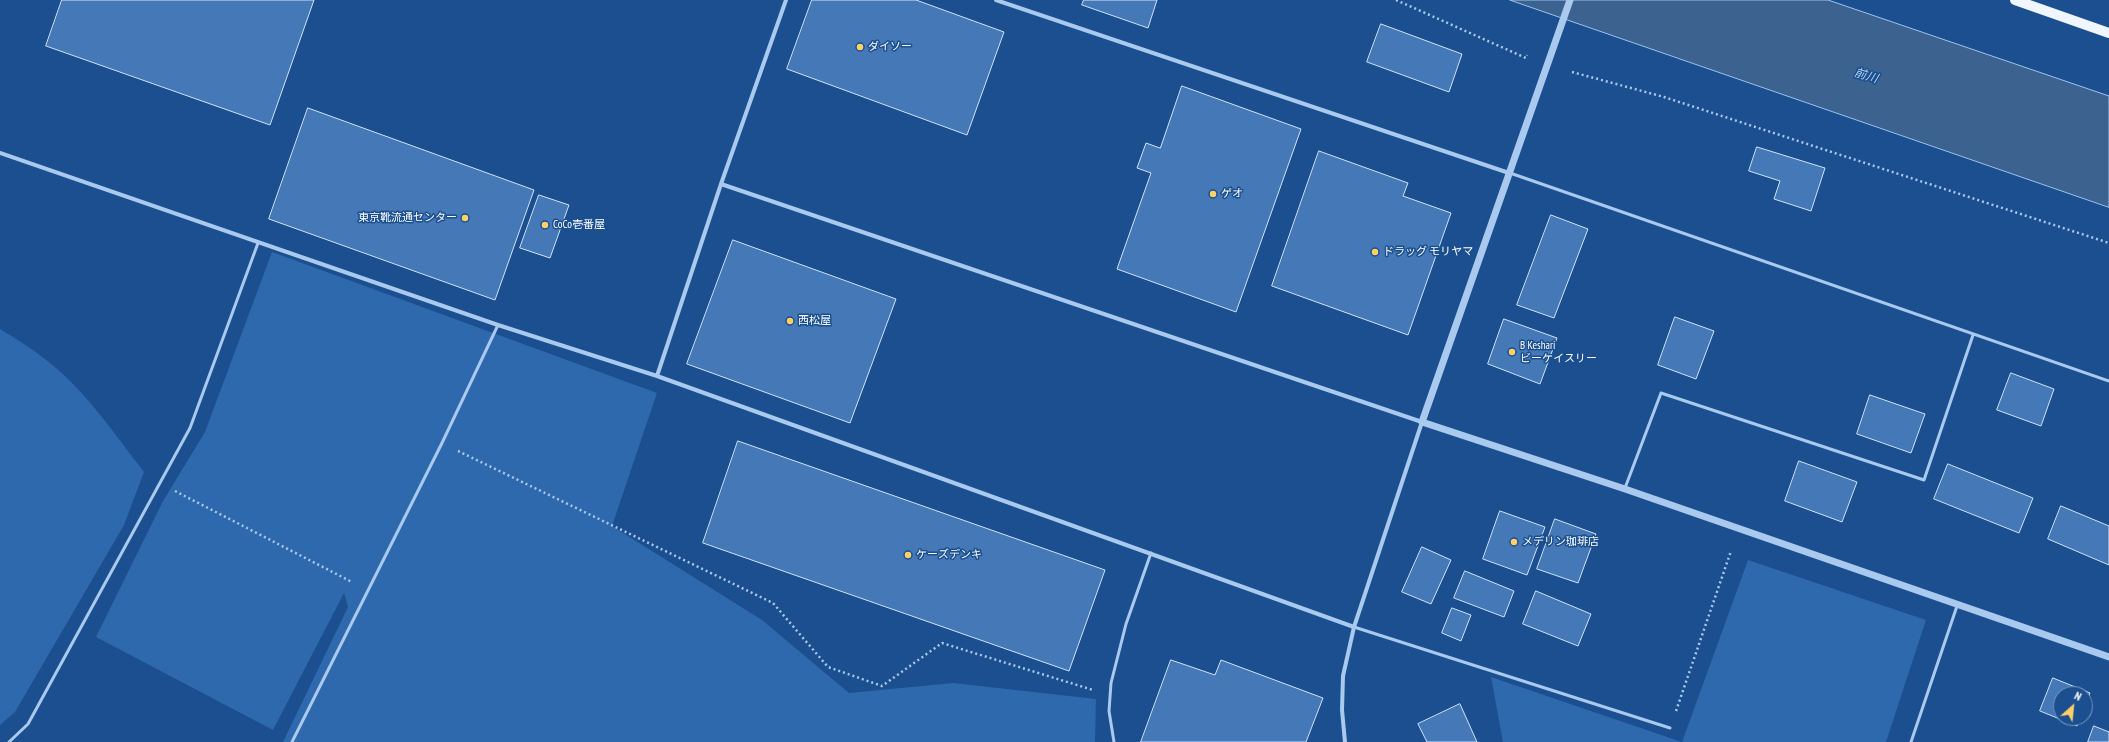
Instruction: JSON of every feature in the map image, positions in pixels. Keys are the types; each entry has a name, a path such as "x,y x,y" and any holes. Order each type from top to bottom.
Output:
{"main road":[{"path":"2015,0 2027,2 2109,33"}],"street":[{"path":"657,376 720,184 786,0"},
{"path":"996,0 1510,173"},
{"path":"1344,742 1342,710 1343,676 1354,627 1422,422 1570,0"},
{"path":"0,153 258,243 657,376 1354,627"},
{"path":"720,184 1422,422 1625,489 2109,657"}],"lane":[{"path":"1510,173 2109,382"},
{"path":"9,742 28,724 190,428 258,243"},
{"path":"292,742 367,589 442,443 498,324"},
{"path":"1625,489 1661,393 1924,480 1973,335"},
{"path":"1114,742 1109,711 1111,683 1126,624 1151,553"},
{"path":"1911,742 1957,604"},
{"path":"1354,627 1670,728"}],"path":[{"path":"1396,0 1526,58"},
{"path":"1572,72 1664,97 2109,243"},
{"path":"442,443 773,603 828,667 882,686 942,643 1110,696"},
{"path":"160,483 367,589"},
{"path":"1670,728 1731,551"}],"shaded area":[{"path":"272,252 657,393 612,526 762,620 849,693 953,683 1096,699 1095,742 283,742 348,607 344,593 273,730 96,637 163,501 205,432"},
{"path":"0,329 37,353 71,382 100,414 144,472 124,525 15,712 0,725"},
{"path":"1748,560 1926,620 1886,742 1682,742"},
{"path":"1491,677 1682,742 1503,742"}],"water":[{"name":"前川","path":"1510,0 1828,0 2109,96 2109,207"}],"building":[{"path":"62,0 314,0 270,125 46,46"},
{"path":"812,0 916,0 1004,32 967,135 787,69"},
{"path":"1084,0 1157,0 1148,28 1082,5"},
{"path":"1381,24 1462,54 1449,92 1367,62"},
{"path":"1182,86 1301,129 1236,312 1117,269 1151,173 1137,168 1146,143 1160,148"},
{"path":"308,108 534,190 495,300 269,219"},
{"path":"1757,147 1825,168 1811,211 1774,199 1780,181 1749,171"},
{"path":"1319,151 1408,183 1403,196 1451,213 1408,335 1272,286"},
{"path":"539,195 569,205 550,258 520,248"},
{"path":"1551,215 1588,229 1554,318 1517,305"},
{"path":"733,240 896,299 850,423 687,364"},
{"path":"1675,317 1714,331 1696,379 1658,365"},
{"path":"1504,319 1557,338 1540,384 1488,364"},
{"path":"2011,373 2054,389 2041,426 1997,410"},
{"path":"1870,395 1925,414 1911,453 1857,434"},
{"path":"738,441 1105,570 1069,671 703,543"},
{"path":"1799,461 1857,482 1842,522 1785,501"},
{"path":"1948,464 2033,498 2019,533 1934,499"},
{"path":"2061,506 2109,526 2109,565 2048,539"},
{"path":"1500,511 1545,527 1527,575 1483,559"},
{"path":"1555,519 1596,534 1578,583 1537,569"},
{"path":"1422,547 1451,560 1431,604 1402,592"},
{"path":"1465,571 1514,591 1504,617 1454,598"},
{"path":"1536,591 1591,614 1578,646 1523,624"},
{"path":"1452,608 1471,615 1461,641 1442,633"},
{"path":"1171,660 1215,675 1221,660 1323,698 1306,742 1141,742"},
{"path":"2053,678 2073,686 2053,686 2053,716 2040,711"},
{"path":"1460,704 1477,742 1427,742 1418,724"},
{"path":"2094,726 2109,732 2109,742 2088,742"}],"place":[{"name":"ダイソー","path":"860,47"},
{"name":"ゲオ","path":"1213,194"},
{"name":"東京靴流通センター","path":"465,218"},
{"name":"CoCo壱番屋","path":"545,225"},
{"name":"ドラッグ モリヤマ","path":"1375,252"},
{"name":"西松屋","path":"790,321"},
{"name":"B Keshari ビーケイスリー","path":"1512,352"},
{"name":"メデリン珈琲店","path":"1514,542"},
{"name":"ケーズデンキ","path":"908,555"}]}
